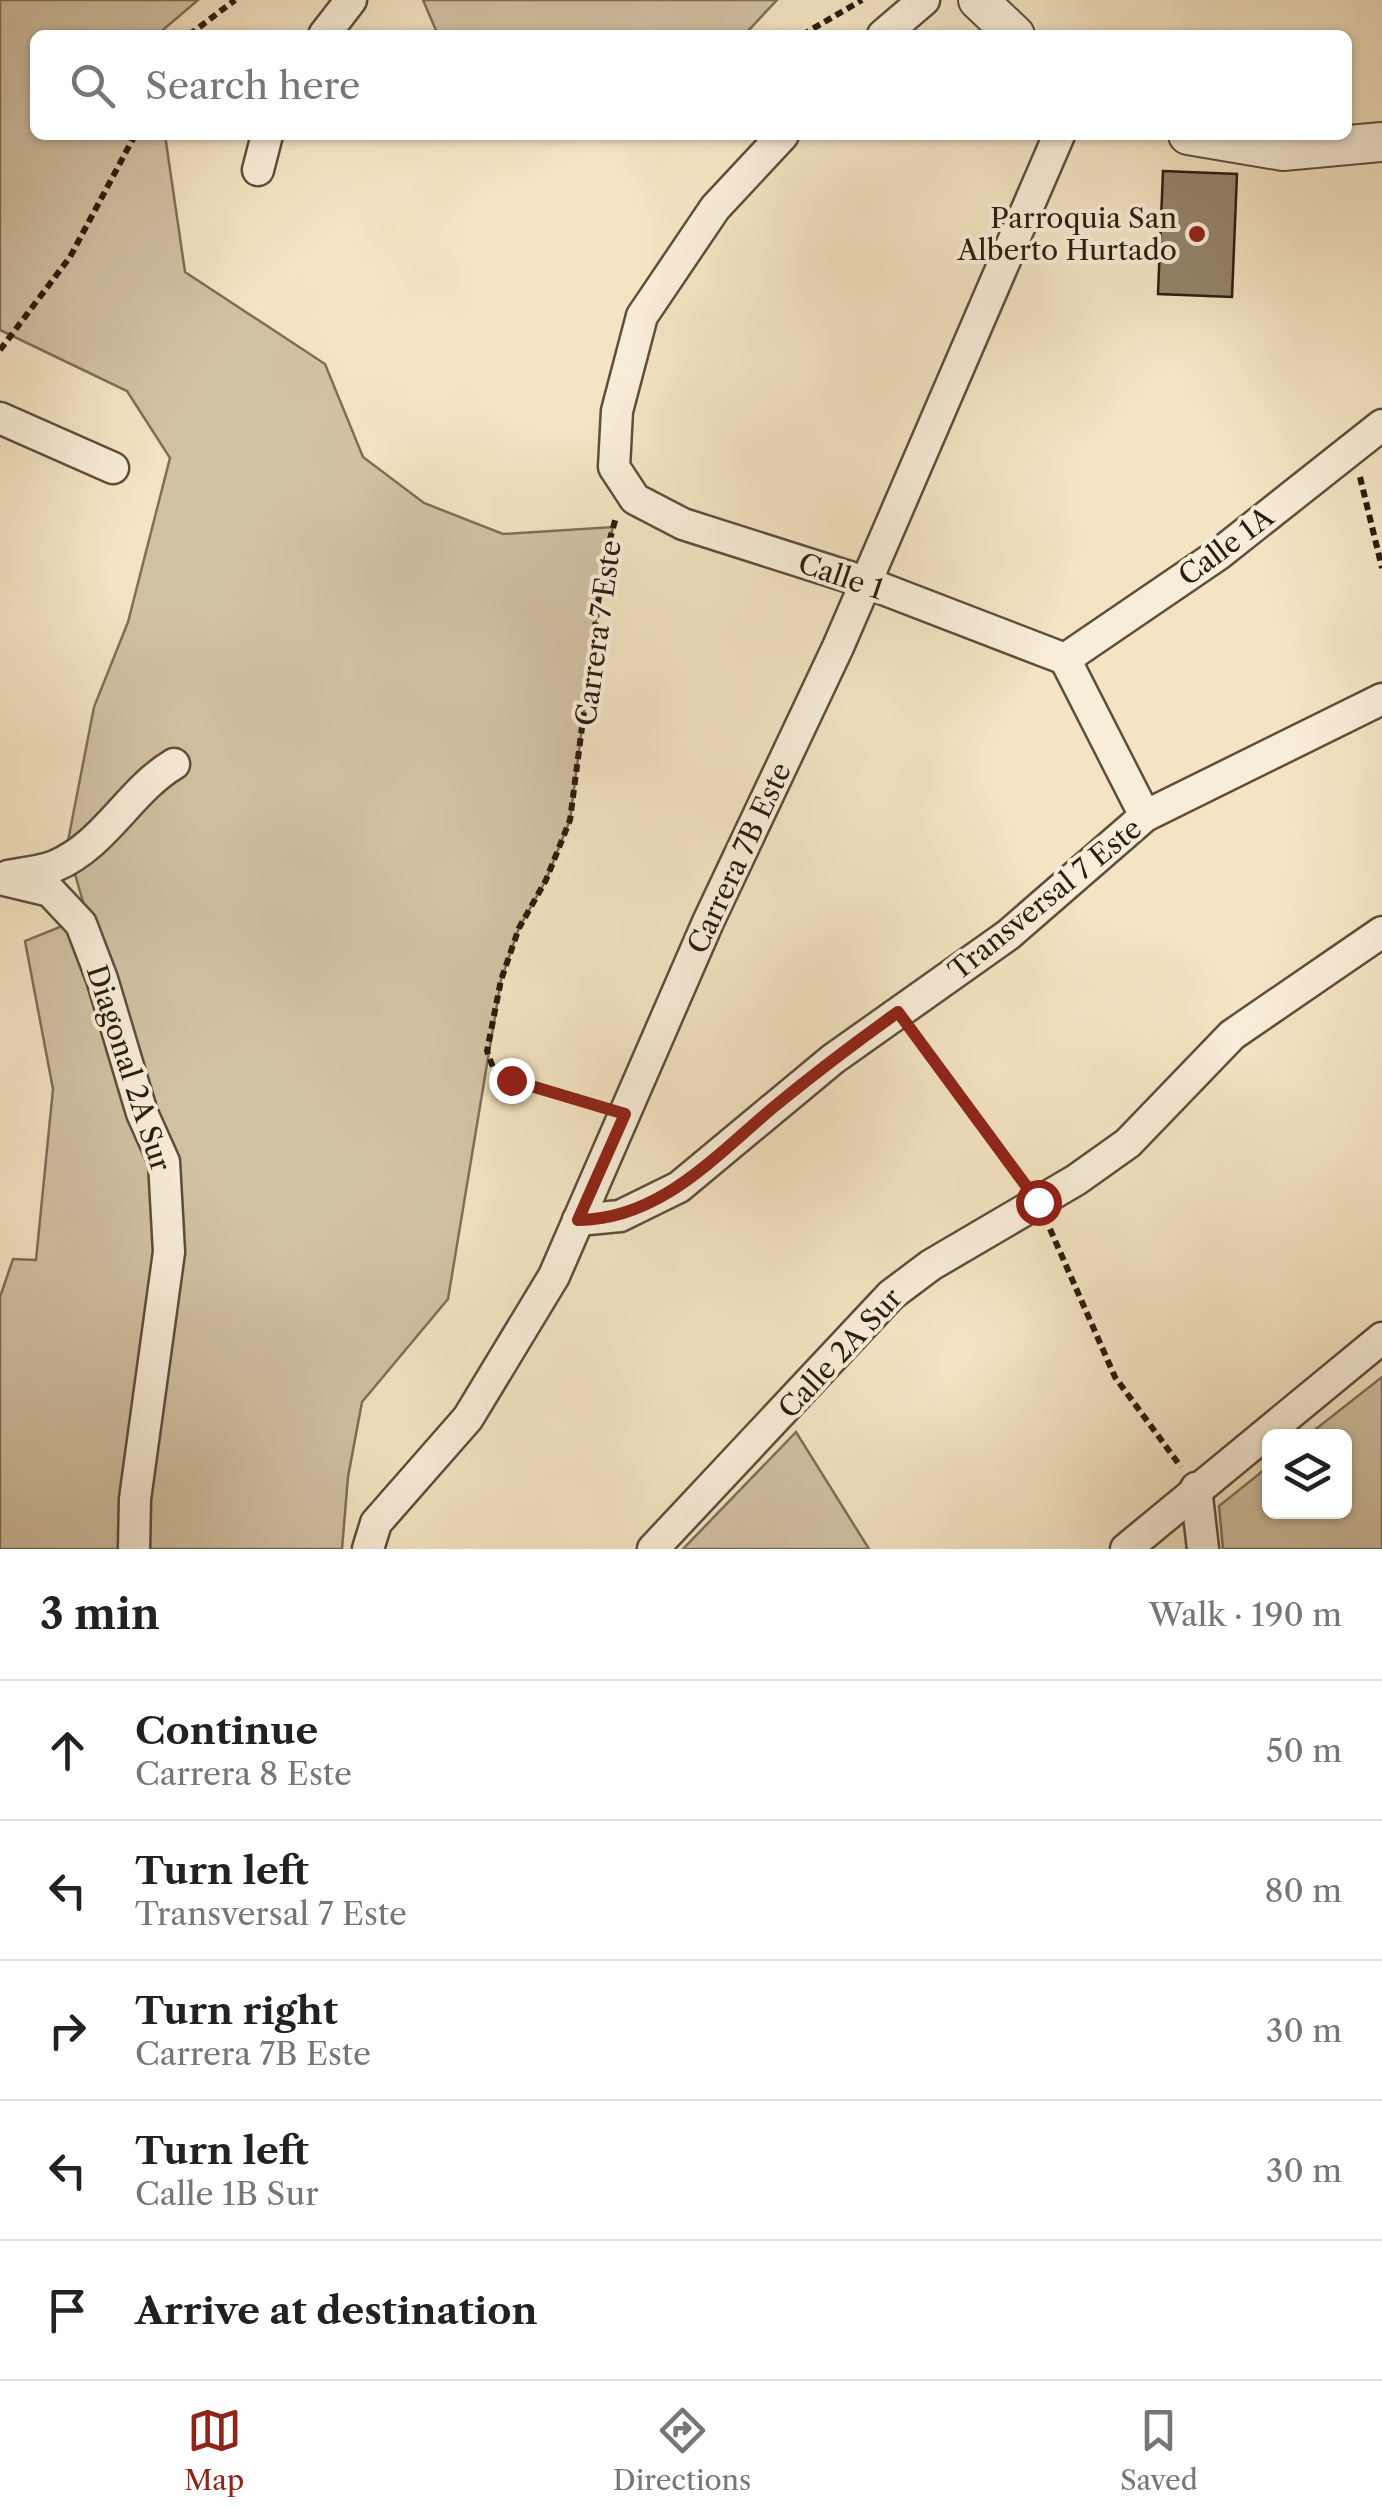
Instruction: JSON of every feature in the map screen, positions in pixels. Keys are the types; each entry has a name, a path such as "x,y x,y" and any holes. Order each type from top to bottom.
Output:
{"street":[{"path":"328,30 351,0"},
{"path":"889,30 924,0"},
{"path":"978,0 1010,30"},
{"path":"258,170 266,140"},
{"path":"624,486 614,467 613,446 626,368 642,316 715,208 778,140"},
{"name":"Carrera 7B Este","path":"368,1549 376,1523 468,1418 554,1276 866,582 1057,140"},
{"path":"1216,140 1283,152 1382,142"},
{"path":"0,418 113,468"},
{"name":"Calle 1A","path":"1065,659 1219,554 1382,425"},
{"name":"Calle 1","path":"624,486 635,499 682,524 866,582 1065,659"},
{"path":"1065,659 1144,816"},
{"name":"Transversal 7 Este","path":"578,1220 620,1216 680,1187 833,1059 1008,936 1144,816 1382,698"},
{"path":"0,878 64,861 97,839 149,779 174,764"},
{"name":"Diagonal 2A Sur","path":"0,878 50,892 81,924 142,1113 164,1162 169,1252 135,1500 134,1549"},
{"name":"Calle 2A Sur","path":"653,1549 891,1295 931,1265 1128,1143 1232,1035 1382,932"},
{"path":"1126,1549 1382,1338"},
{"path":"1196,1488 1203,1549"}],"path":[{"path":"196,30 235,0"},
{"path":"811,30 862,0"},
{"path":"0,350 70,257 132,140"},
{"path":"1352,447 1382,568"},
{"name":"Carrera 7 Este","path":"624,486 603,565 570,820 509,954 487,1050 495,1072 511,1080 625,1114"},
{"path":"898,1012 1038,1202 1115,1377 1196,1488"}],"shaded area":[{"path":"0,0 198,0 163,30 30,30 30,140 166,140 185,272 325,364 363,457 424,503 503,534 613,527 603,565 570,820 546,880 519,928 501,980 448,1299 362,1402 348,1477 342,1549 0,1549 0,1297 13,1259 36,1260 53,1089 25,941 87,916 67,846 94,707 128,622 170,458 127,391 0,330"},
{"path":"423,0 777,0 749,30 436,30"},
{"path":"1382,1377 1382,1549 1223,1549 1219,1506 1262,1472 1262,1519 1352,1519 1352,1429 1316,1429"},
{"path":"796,1432 869,1549 683,1549"}],"building":[{"name":"Parroquia San Alberto Hurtado","path":"1163,171 1237,174 1232,297 1158,294"}],"place":[{"name":"Parroquia San Alberto Hurtado","path":"1197,234"}],"route":[{"path":"511,1080 625,1114 578,1220 620,1216 680,1187 833,1059 898,1012 1038,1202"}]}
